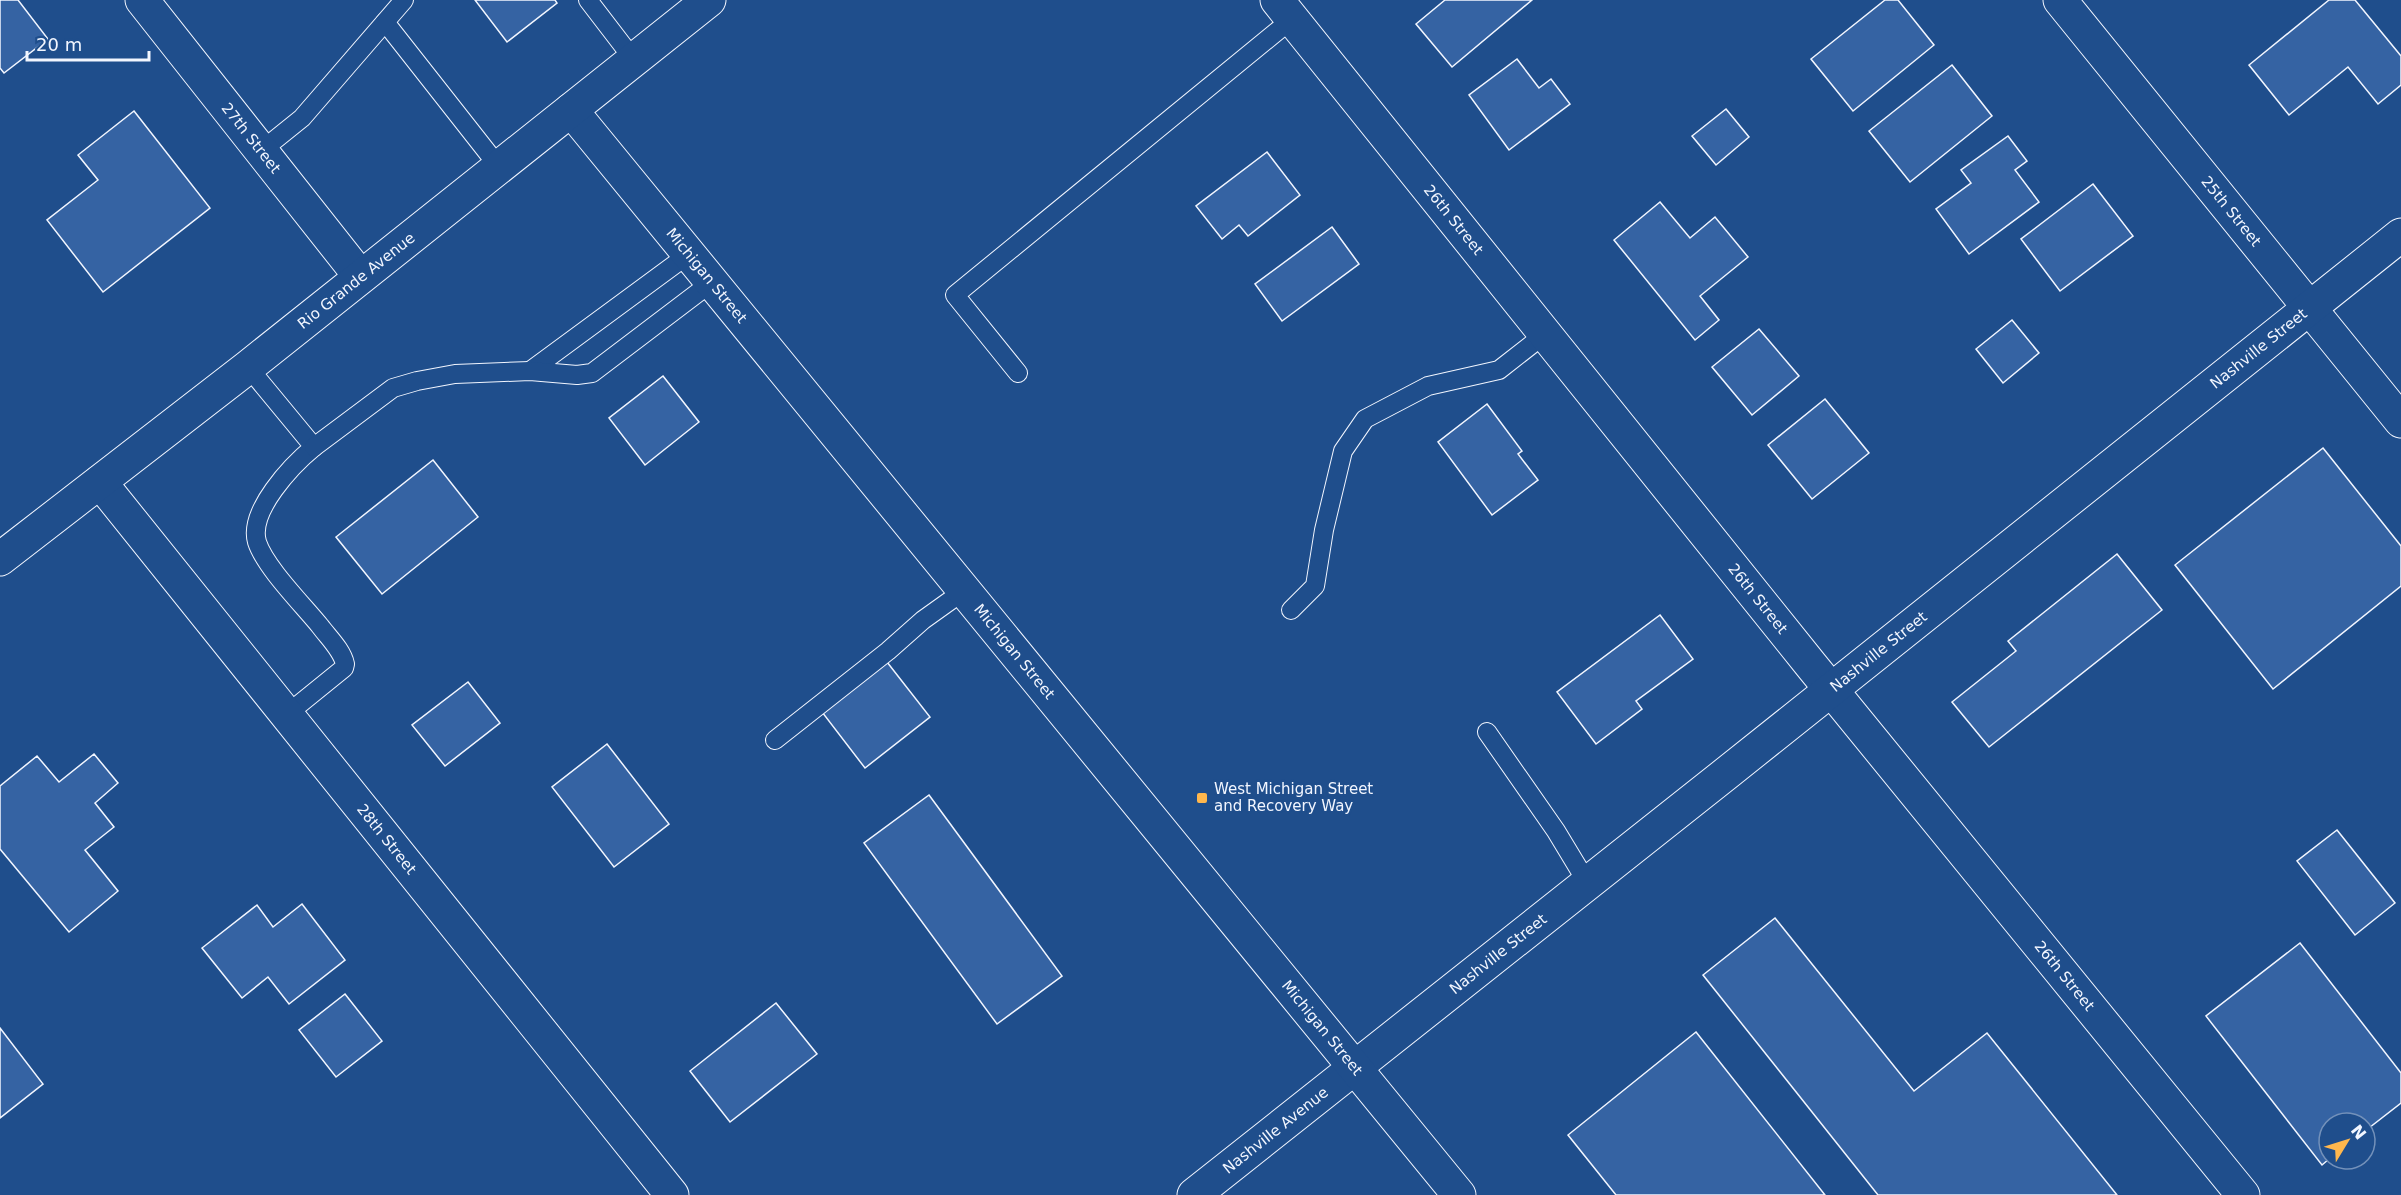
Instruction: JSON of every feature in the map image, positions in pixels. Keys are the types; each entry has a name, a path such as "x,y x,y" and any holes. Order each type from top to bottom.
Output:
{"street":[{"name":"27th Street","path":"141,0 360,276"},
{"name":"Rio Grande Avenue","path":"0,559 248,367 709,0"},
{"name":"25th Street","path":"2060,0 2401,421"},
{"name":"26th Street","path":"1284,10 2243,1195"},
{"name":"Michigan Street","path":"571,110 1459,1195"},
{"name":"Nashville Street","path":"1356,1068 2401,235"},
{"name":"28th Street","path":"100,482 672,1195"},
{"name":"Nashville Avenue","path":"1194,1195 1356,1068"}],"lane":[{"path":"261,151 302,117 404,0"},
{"path":"588,0 634,60"},
{"path":"1018,373 955,295 1284,10"},
{"path":"385,22 499,167"},
{"path":"530,371 689,254"},
{"path":"286,715 344,668 345,664 335,645 272,567 256,539 258,523 268,499 300,458 393,388 417,381 455,374 530,371 577,375 592,373 712,282"},
{"path":"1291,610 1315,585 1324,530 1342,451 1365,419 1428,386 1499,370 1545,333"},
{"path":"248,367 314,447"},
{"path":"775,740 888,651 923,620 965,590"},
{"path":"1487,732 1556,831 1588,884"}],"building":[{"path":"0,0 18,0 48,39 4,73 0,68"},
{"path":"475,0 555,0 557,3 507,42"},
{"path":"1445,0 1532,0 1452,67 1416,24"},
{"path":"1885,0 1898,0 1934,45 1853,111 1811,59"},
{"path":"2329,0 2355,0 2401,56 2401,85 2378,104 2348,67 2289,115 2249,65"},
{"path":"1517,59 1539,88 1551,79 1570,104 1509,150 1469,95"},
{"path":"1952,65 1992,116 1910,182 1869,131"},
{"path":"1726,109 1749,137 1716,165 1692,136"},
{"path":"134,111 210,208 103,292 47,220 98,180 78,155"},
{"path":"2008,136 2027,161 2015,170 2039,202 1969,254 1936,209 1971,183 1961,170"},
{"path":"1267,152 1300,195 1248,236 1239,225 1222,239 1196,206"},
{"path":"2093,184 2133,236 2060,291 2021,239"},
{"path":"1660,202 1690,238 1715,217 1748,257 1700,296 1719,320 1695,340 1614,240"},
{"path":"1332,227 1359,264 1282,321 1255,284"},
{"path":"2012,320 2039,353 2003,383 1976,349"},
{"path":"1759,329 1799,376 1752,415 1712,367"},
{"path":"663,376 699,422 645,465 609,418"},
{"path":"1825,399 1869,453 1812,499 1768,445"},
{"path":"1487,404 1522,451 1518,454 1538,480 1492,515 1438,442"},
{"path":"2323,448 2401,546 2401,586 2273,689 2175,565"},
{"path":"433,460 478,517 382,594 336,537"},
{"path":"2117,554 2162,610 1989,747 1952,702 2016,651 2008,641"},
{"path":"1660,615 1693,659 1636,701 1642,709 1596,744 1557,692"},
{"path":"887,662 930,717 865,768 822,712"},
{"path":"468,682 500,723 445,766 412,725"},
{"path":"607,744 669,824 614,867 552,787"},
{"path":"94,754 118,783 95,803 114,827 85,850 118,891 69,932 0,849 0,786 37,756 59,782"},
{"path":"929,795 1062,976 997,1024 864,843"},
{"path":"2337,830 2395,903 2355,935 2297,861"},
{"path":"302,904 345,960 289,1004 268,977 242,998 202,948 257,905 273,927"},
{"path":"1775,918 1914,1091 1987,1033 2117,1195 1878,1195 1703,975"},
{"path":"2300,943 2401,1073 2401,1103 2377,1122 2377,1111 2317,1111 2317,1159 2206,1016"},
{"path":"345,994 382,1041 336,1077 299,1030"},
{"path":"776,1003 817,1054 730,1122 690,1071"},
{"path":"0,1028 43,1084 0,1118"},
{"path":"1696,1032 1825,1195 1616,1195 1568,1135"}],"place":[{"name":"West Michigan Street and Recovery Way","path":"1202,798"}]}
